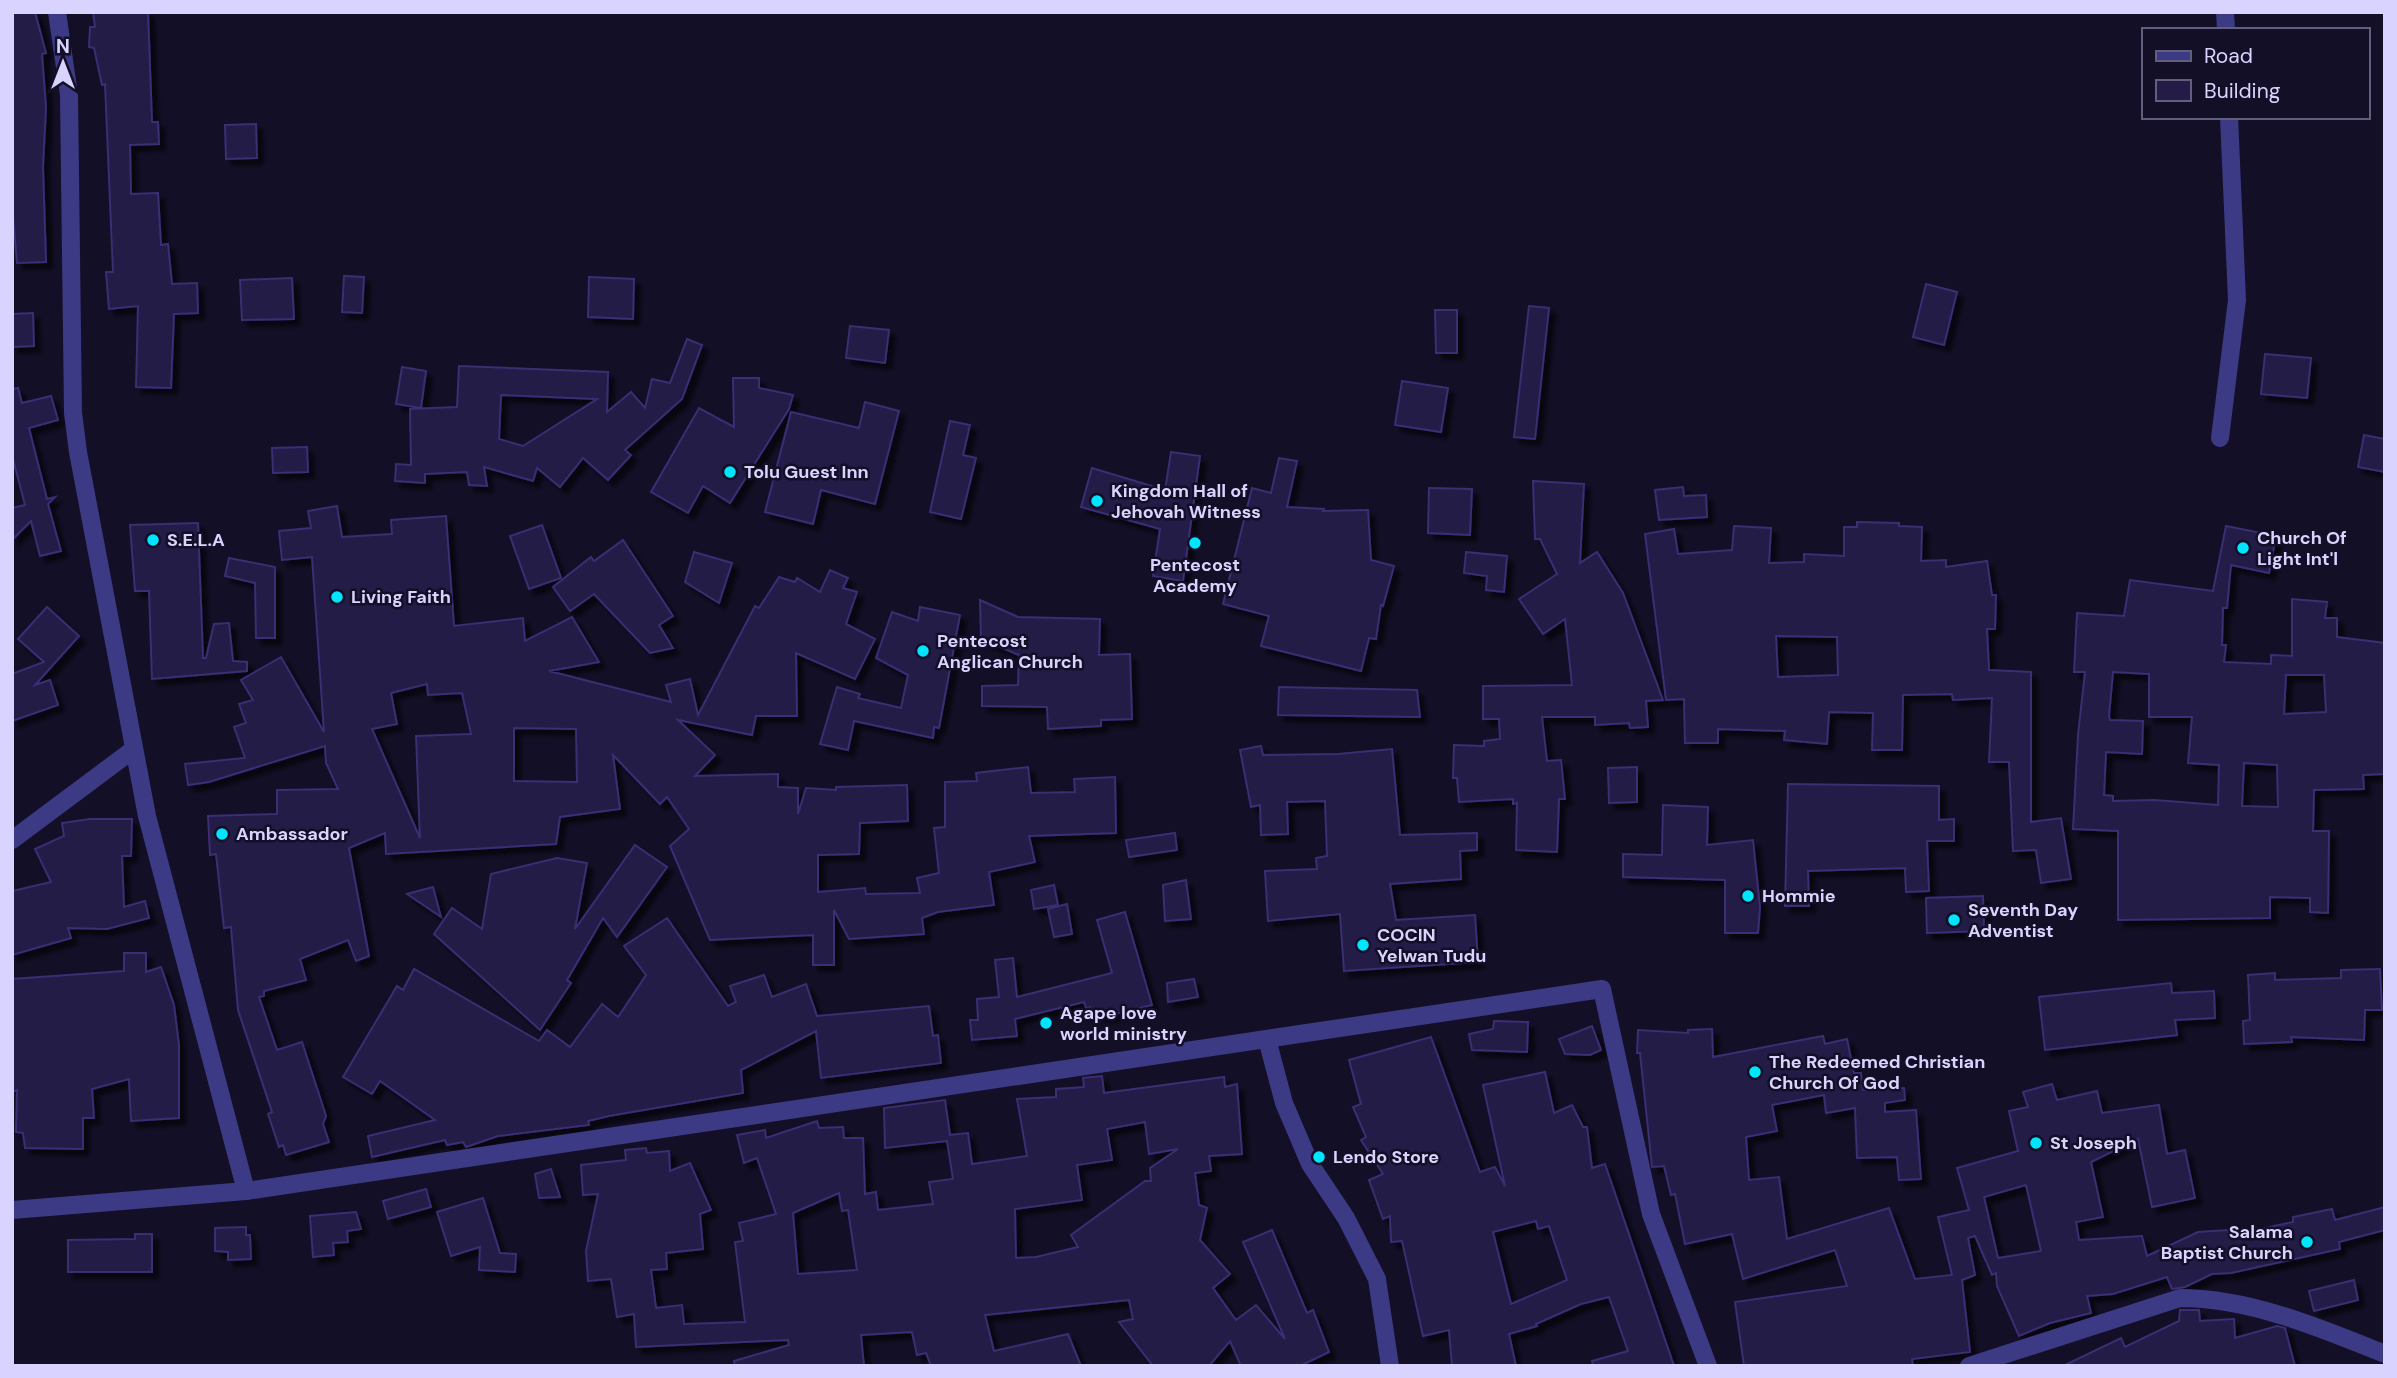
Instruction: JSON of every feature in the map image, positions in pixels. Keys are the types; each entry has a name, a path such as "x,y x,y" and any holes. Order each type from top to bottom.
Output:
{"street":[{"path":"57,12 69,95 73,413 147,816 246,1191"},
{"path":"2220,438 2237,300 2230,119"},
{"path":"12,840 134,748"},
{"path":"12,1210 246,1191 1602,989 1651,1214 1708,1366"},
{"path":"1267,1039 1284,1103 1310,1164 1346,1218 1377,1279 1390,1366"},
{"path":"1969,1366 2179,1298 2207,1298 2306,1323 2385,1354"}],"building":[{"path":"12,12 35,12 46,53 42,54 46,107 43,167 46,262 17,263 13,214"},
{"path":"93,12 148,12 152,122 158,122 159,144 130,145 131,194 158,193 161,245 168,244 172,284 197,283 198,313 174,314 171,388 136,387 138,306 109,309 106,272 113,272 105,84 102,85 94,48 89,47 90,27 95,27"},
{"path":"256,124 257,158 226,159 225,125"},
{"path":"344,276 364,277 362,313 342,312"},
{"path":"589,277 634,279 633,319 588,317"},
{"path":"292,278 294,319 242,320 240,280"},
{"path":"1926,284 1957,292 1944,345 1913,337"},
{"path":"1529,306 1549,308 1535,439 1514,437"},
{"path":"1435,310 1457,310 1457,353 1436,353"},
{"path":"33,313 34,346 12,347 12,314"},
{"path":"850,326 889,330 885,363 846,358"},
{"path":"687,339 702,345 682,399 625,450 631,455 608,480 583,458 560,487 537,468 533,481 484,467 487,486 469,485 467,472 425,474 425,483 395,481 396,464 411,465 410,409 457,407 459,366 608,372 607,412 631,392 645,408 652,379 670,383","holes":["501,395 597,399 523,446 499,439"]},
{"path":"2265,354 2311,358 2307,398 2261,394"},
{"path":"402,367 426,371 421,408 396,404"},
{"path":"733,378 759,378 759,388 793,395 789,409 730,503 703,486 688,513 651,492 699,408 734,427"},
{"path":"1402,381 1448,388 1441,432 1395,425"},
{"path":"18,388 22,403 51,396 58,420 29,428 47,499 55,497 48,504 61,551 40,556 31,521 12,540 12,508 25,505 12,455 12,389"},
{"path":"865,402 899,411 875,504 821,490 813,524 765,512 791,412 859,428"},
{"path":"950,421 970,425 963,455 976,458 961,519 930,512"},
{"path":"2364,435 2385,439 2385,472 2358,467"},
{"path":"307,447 308,472 273,473 272,448"},
{"path":"1171,452 1200,456 1183,581 1153,576 1160,529 1081,507 1092,468 1165,490"},
{"path":"1279,458 1297,461 1287,507 1324,509 1323,511 1368,510 1371,560 1394,566 1383,606 1381,605 1376,639 1369,638 1361,671 1261,646 1269,616 1223,604 1252,488 1271,493"},
{"path":"1533,481 1584,484 1580,563 1597,552 1623,593 1663,700 1646,701 1648,727 1630,728 1629,723 1595,725 1595,717 1542,717 1547,761 1561,760 1565,799 1559,799 1557,852 1516,850 1517,803 1513,804 1513,799 1459,802 1457,778 1453,778 1454,745 1484,746 1484,741 1500,739 1499,719 1483,719 1483,686 1572,685 1565,619 1543,634 1519,599 1557,574 1540,539 1535,539"},
{"path":"1683,487 1684,496 1706,495 1707,517 1659,520 1655,490"},
{"path":"1429,488 1472,489 1470,535 1428,533"},
{"path":"337,506 342,537 392,534 391,520 446,516 454,626 523,618 525,641 572,617 599,662 549,671 671,702 666,685 690,679 698,715 755,606 759,608 779,577 795,582 797,578 820,592 830,570 848,578 843,588 857,592 846,624 875,639 855,679 796,653 797,716 756,716 752,735 678,720 715,755 695,776 778,774 778,787 798,788 798,814 806,788 836,790 836,787 907,785 908,821 860,823 859,854 818,855 818,892 865,888 866,894 920,893 917,878 939,873 934,828 945,827 945,782 977,781 976,773 1028,767 1031,793 1075,792 1074,779 1115,777 1116,833 1029,836 1035,862 989,872 994,905 938,912 922,918 924,934 849,939 834,910 834,965 813,965 813,935 710,940 670,846 689,829 667,797 660,804 613,755 620,809 560,817 556,844 386,854 385,833 349,848 369,956 356,961 348,940 300,959 306,980 264,991 264,996 259,997 277,1050 302,1042 326,1116 323,1124 329,1142 286,1155 283,1145 279,1147 268,1114 272,1112 238,1010 231,927 224,928 216,854 210,855 208,816 277,814 277,790 338,789 326,763 325,746 209,782 188,785 185,764 245,758 234,727 246,723 239,704 253,700 241,680 281,657 324,732 312,557 282,560 279,531 311,528 308,511","holes":["427,684 428,695 462,693 471,734 416,736 420,838 372,729 397,724 391,693","514,728 576,729 577,782 514,781"]},
{"path":"1857,522 1899,523 1899,526 1922,527 1921,561 1946,560 1946,567 1987,561 1992,595 1996,595 1995,629 1987,629 1989,670 2031,672 2031,822 2061,818 2071,879 2041,883 2036,850 2013,851 2009,762 1989,762 1992,698 1953,700 1952,694 1903,695 1902,750 1872,750 1873,713 1829,712 1827,744 1784,740 1785,731 1718,729 1718,743 1685,743 1684,699 1666,700 1645,534 1674,529 1678,554 1732,550 1734,526 1771,528 1769,563 1804,562 1804,554 1844,556 1844,527 1857,527","holes":["1776,636 1837,637 1838,675 1778,677"]},
{"path":"198,523 203,658 206,658 214,624 229,623 233,661 247,662 247,671 152,679 149,591 135,591 130,525"},
{"path":"542,525 561,578 529,589 510,536"},
{"path":"2226,526 2276,536 2269,573 2231,565 2227,608 2223,608 2222,645 2226,645 2224,662 2271,664 2271,655 2292,656 2292,599 2327,602 2325,618 2337,618 2337,637 2385,643 2385,774 2363,775 2364,789 2314,790 2313,831 2329,831 2328,913 2310,912 2310,898 2270,897 2270,918 2118,920 2118,831 2073,829 2078,735 2085,672 2074,672 2077,613 2124,616 2130,580 2213,591","holes":["2113,672 2149,674 2149,717 2192,717 2188,763 2219,765 2218,805 2154,800 2113,801 2113,796 2104,795 2106,752 2142,754 2143,721 2110,720","2286,675 2324,675 2326,712 2284,714","2244,763 2277,765 2278,807 2242,806"]},
{"path":"623,540 673,616 659,625 673,648 650,653 594,594 570,611 553,587 591,557 594,561"},
{"path":"694,552 732,563 719,603 685,582"},
{"path":"1466,552 1507,556 1504,592 1486,590 1487,576 1464,573"},
{"path":"229,558 275,567 275,638 256,638 255,583 225,576"},
{"path":"980,600 1018,617 1100,619 1099,655 1130,654 1132,719 1101,720 1101,726 1048,729 1047,707 982,706 982,686 1018,685 1019,655 981,639"},
{"path":"47,607 79,636 35,685 50,680 58,705 12,721 12,674 44,662 18,639"},
{"path":"920,607 960,615 939,728 934,727 933,738 854,721 848,750 820,744 837,687 860,694 858,698 901,708 908,675 876,658 892,612 918,621"},
{"path":"1279,687 1417,690 1420,717 1278,715"},
{"path":"1261,746 1263,755 1338,754 1392,749 1400,835 1477,833 1477,850 1460,851 1461,879 1390,884 1396,920 1475,915 1478,962 1344,971 1340,914 1268,921 1265,871 1317,869 1316,858 1327,856 1325,801 1287,802 1288,834 1261,835 1260,805 1251,807 1240,750"},
{"path":"1637,767 1637,802 1609,803 1608,768"},
{"path":"1788,784 1939,786 1939,820 1954,819 1954,841 1927,841 1929,891 1906,892 1905,868 1808,871 1809,906 1785,906"},
{"path":"1663,805 1708,807 1707,845 1753,840 1760,907 1758,933 1725,933 1725,880 1623,877 1623,854 1662,855"},
{"path":"90,819 132,819 131,856 122,856 124,907 145,901 149,918 107,929 68,928 71,938 12,955 12,891 51,882 35,849 64,836 62,823"},
{"path":"1175,833 1177,850 1129,857 1126,840"},
{"path":"635,845 667,867 617,937 603,918 567,980 571,983 540,1030 434,934 452,908 482,929 491,874 557,858 587,863 575,929"},
{"path":"1186,880 1191,919 1165,921 1163,885"},
{"path":"1054,885 1058,905 1034,909 1031,890"},
{"path":"433,887 441,917 407,894"},
{"path":"1983,896 1984,931 1927,933 1926,898"},
{"path":"1067,904 1072,934 1054,937 1048,909"},
{"path":"1125,912 1152,1005 1103,1017 1102,1014 1097,1015 1096,1010 1091,1012 1084,1002 1015,1019 1017,1036 972,1040 970,1020 978,1020 977,999 999,997 995,960 1013,958 1017,997 1112,973 1097,920"},
{"path":"667,918 728,1006 736,1002 730,986 764,975 772,997 806,984 817,1016 929,1006 933,1036 938,1035 941,1063 821,1078 816,1031 741,1070 743,1093 609,1116 588,1121 589,1125 498,1136 466,1147 463,1142 447,1145 445,1140 372,1157 368,1136 435,1120 380,1081 372,1094 343,1077 397,986 403,990 414,969 539,1041 547,1030 570,1047 602,1004 618,1017 646,975 624,946"},
{"path":"124,953 146,953 146,972 161,967 174,1005 179,1045 179,1118 131,1121 129,1079 92,1089 94,1118 83,1118 83,1149 25,1148 23,1133 16,1132 17,1090 12,1092 12,979 124,971"},
{"path":"2380,969 2382,1010 2365,1010 2364,1040 2291,1037 2292,1042 2244,1044 2243,1021 2250,1020 2248,975 2275,973 2275,980 2341,978 2341,970"},
{"path":"1194,979 1198,997 1168,1002 1167,983"},
{"path":"2171,983 2172,993 2214,991 2215,1018 2175,1020 2177,1035 2045,1050 2039,997"},
{"path":"1494,1021 1528,1022 1527,1052 1472,1050 1469,1034 1493,1029"},
{"path":"1592,1026 1601,1050 1590,1055 1565,1054 1559,1039"},
{"path":"1712,1029 1713,1057 1823,1036 1825,1044 1847,1039 1854,1073 1861,1073 1863,1090 1904,1088 1905,1100 1885,1103 1885,1112 1916,1110 1921,1179 1899,1180 1897,1157 1857,1158 1855,1108 1826,1113 1824,1095 1772,1105 1777,1131 1746,1137 1749,1180 1779,1177 1787,1239 1889,1208 1915,1279 1952,1275 1938,1217 1969,1210 1957,1168 2018,1151 2009,1111 2028,1107 2023,1092 2052,1084 2057,1100 2097,1091 2102,1113 2159,1105 2167,1154 2185,1150 2195,1198 2152,1207 2138,1139 2091,1162 2103,1217 2076,1222 2079,1240 2142,1236 2147,1256 2198,1232 2228,1230 2228,1236 2293,1222 2293,1217 2332,1209 2335,1220 2385,1207 2385,1230 2339,1242 2340,1249 2231,1273 2212,1274 2185,1287 2172,1289 2167,1277 2113,1294 2087,1296 2091,1313 2050,1323 2019,1336 1997,1286 1996,1273 1992,1275 1975,1236 1968,1238 1975,1275 1962,1280 1970,1352 1912,1359 1913,1366 1744,1366 1735,1302 1847,1286 1835,1250 1743,1279 1732,1234 1685,1244 1675,1194 1671,1195 1664,1166 1652,1167 1640,1053 1637,1053 1638,1030 1688,1033 1688,1030","holes":["2026,1185 2041,1251 1998,1258 1984,1197"]},
{"path":"1431,1037 1480,1172 1495,1167 1505,1186 1483,1085 1545,1072 1554,1113 1572,1105 1583,1127 1587,1127 1592,1168 1605,1164 1674,1366 1593,1366 1592,1361 1628,1351 1609,1297 1581,1304 1536,1324 1537,1326 1509,1334 1516,1366 1452,1366 1449,1330 1423,1336 1402,1241 1391,1242 1390,1216 1383,1219 1369,1180 1383,1174 1361,1140 1366,1137 1353,1107 1361,1104 1349,1060","holes":["1536,1221 1538,1229 1549,1226 1567,1280 1511,1304 1493,1232"]},
{"path":"1102,1076 1104,1093 1224,1077 1225,1087 1237,1084 1242,1154 1209,1156 1211,1171 1195,1173 1199,1205 1207,1208 1200,1240 1230,1274 1213,1288 1236,1320 1256,1305 1285,1339 1243,1242 1272,1230 1307,1313 1313,1310 1329,1352 1300,1366 1241,1366 1230,1341 1209,1366 1153,1366 1119,1322 1133,1319 1129,1300 985,1315 994,1351 1068,1334 1081,1366 931,1366 926,1353 917,1355 912,1332 861,1335 864,1366 735,1366 734,1361 789,1345 788,1340 636,1347 634,1314 617,1317 611,1279 588,1281 586,1251 598,1194 583,1195 581,1165 626,1160 625,1150 646,1148 647,1153 669,1151 670,1171 690,1163 711,1210 700,1214 703,1249 666,1253 667,1269 651,1270 656,1308 682,1305 684,1324 745,1322 735,1242 743,1241 739,1223 776,1214 757,1158 744,1163 737,1135 765,1130 766,1138 817,1121 819,1128 843,1127 844,1138 863,1138 865,1194 876,1192 878,1210 933,1204 929,1182 953,1179 947,1141 885,1148 884,1108 945,1100 950,1135 968,1133 972,1164 1027,1156 1017,1099 1056,1097 1056,1089 1084,1087 1083,1078","holes":["1145,1122 1149,1154 1178,1149 1150,1168 1151,1181 1145,1181 1071,1235 1078,1247 1036,1257 1016,1258 1015,1209 1082,1200 1077,1165 1112,1160 1107,1129","839,1193 842,1211 848,1210 857,1270 798,1274 793,1213"]},
{"path":"551,1169 560,1197 539,1198 535,1174"},
{"path":"426,1189 431,1207 388,1219 383,1201"},
{"path":"483,1198 500,1253 516,1254 515,1272 479,1270 480,1247 451,1256 437,1212"},
{"path":"356,1212 361,1229 347,1231 348,1242 333,1243 334,1255 313,1257 310,1216"},
{"path":"246,1227 246,1235 250,1235 251,1259 228,1260 228,1252 215,1251 215,1228"},
{"path":"135,1234 152,1234 152,1272 68,1272 68,1240 135,1239"},
{"path":"2354,1280 2358,1300 2314,1311 2309,1291"},
{"path":"2180,1310 2199,1310 2200,1321 2234,1319 2235,1338 2277,1326 2285,1328 2295,1366 2063,1366 2121,1338 2125,1347 2179,1321"}],"place":[{"name":"Tolu Guest Inn","path":"730,472"},
{"name":"Kingdom Hall of Jehovah Witness","path":"1097,501"},
{"name":"S.E.L.A","path":"153,540"},
{"name":"Pentecost Academy","path":"1195,543"},
{"name":"Church Of Light Int'l","path":"2243,548"},
{"name":"Living Faith","path":"337,597"},
{"name":"Pentecost Anglican Church","path":"923,651"},
{"name":"Ambassador","path":"222,834"},
{"name":"Hommie","path":"1748,896"},
{"name":"Seventh Day Adventist","path":"1954,920"},
{"name":"COCIN Yelwan Tudu","path":"1363,945"},
{"name":"Agape love world ministry","path":"1046,1023"},
{"name":"The Redeemed Christian Church Of God","path":"1755,1072"},
{"name":"St Joseph","path":"2036,1143"},
{"name":"Lendo Store","path":"1319,1157"},
{"name":"Salama Baptist Church","path":"2307,1242"}]}
